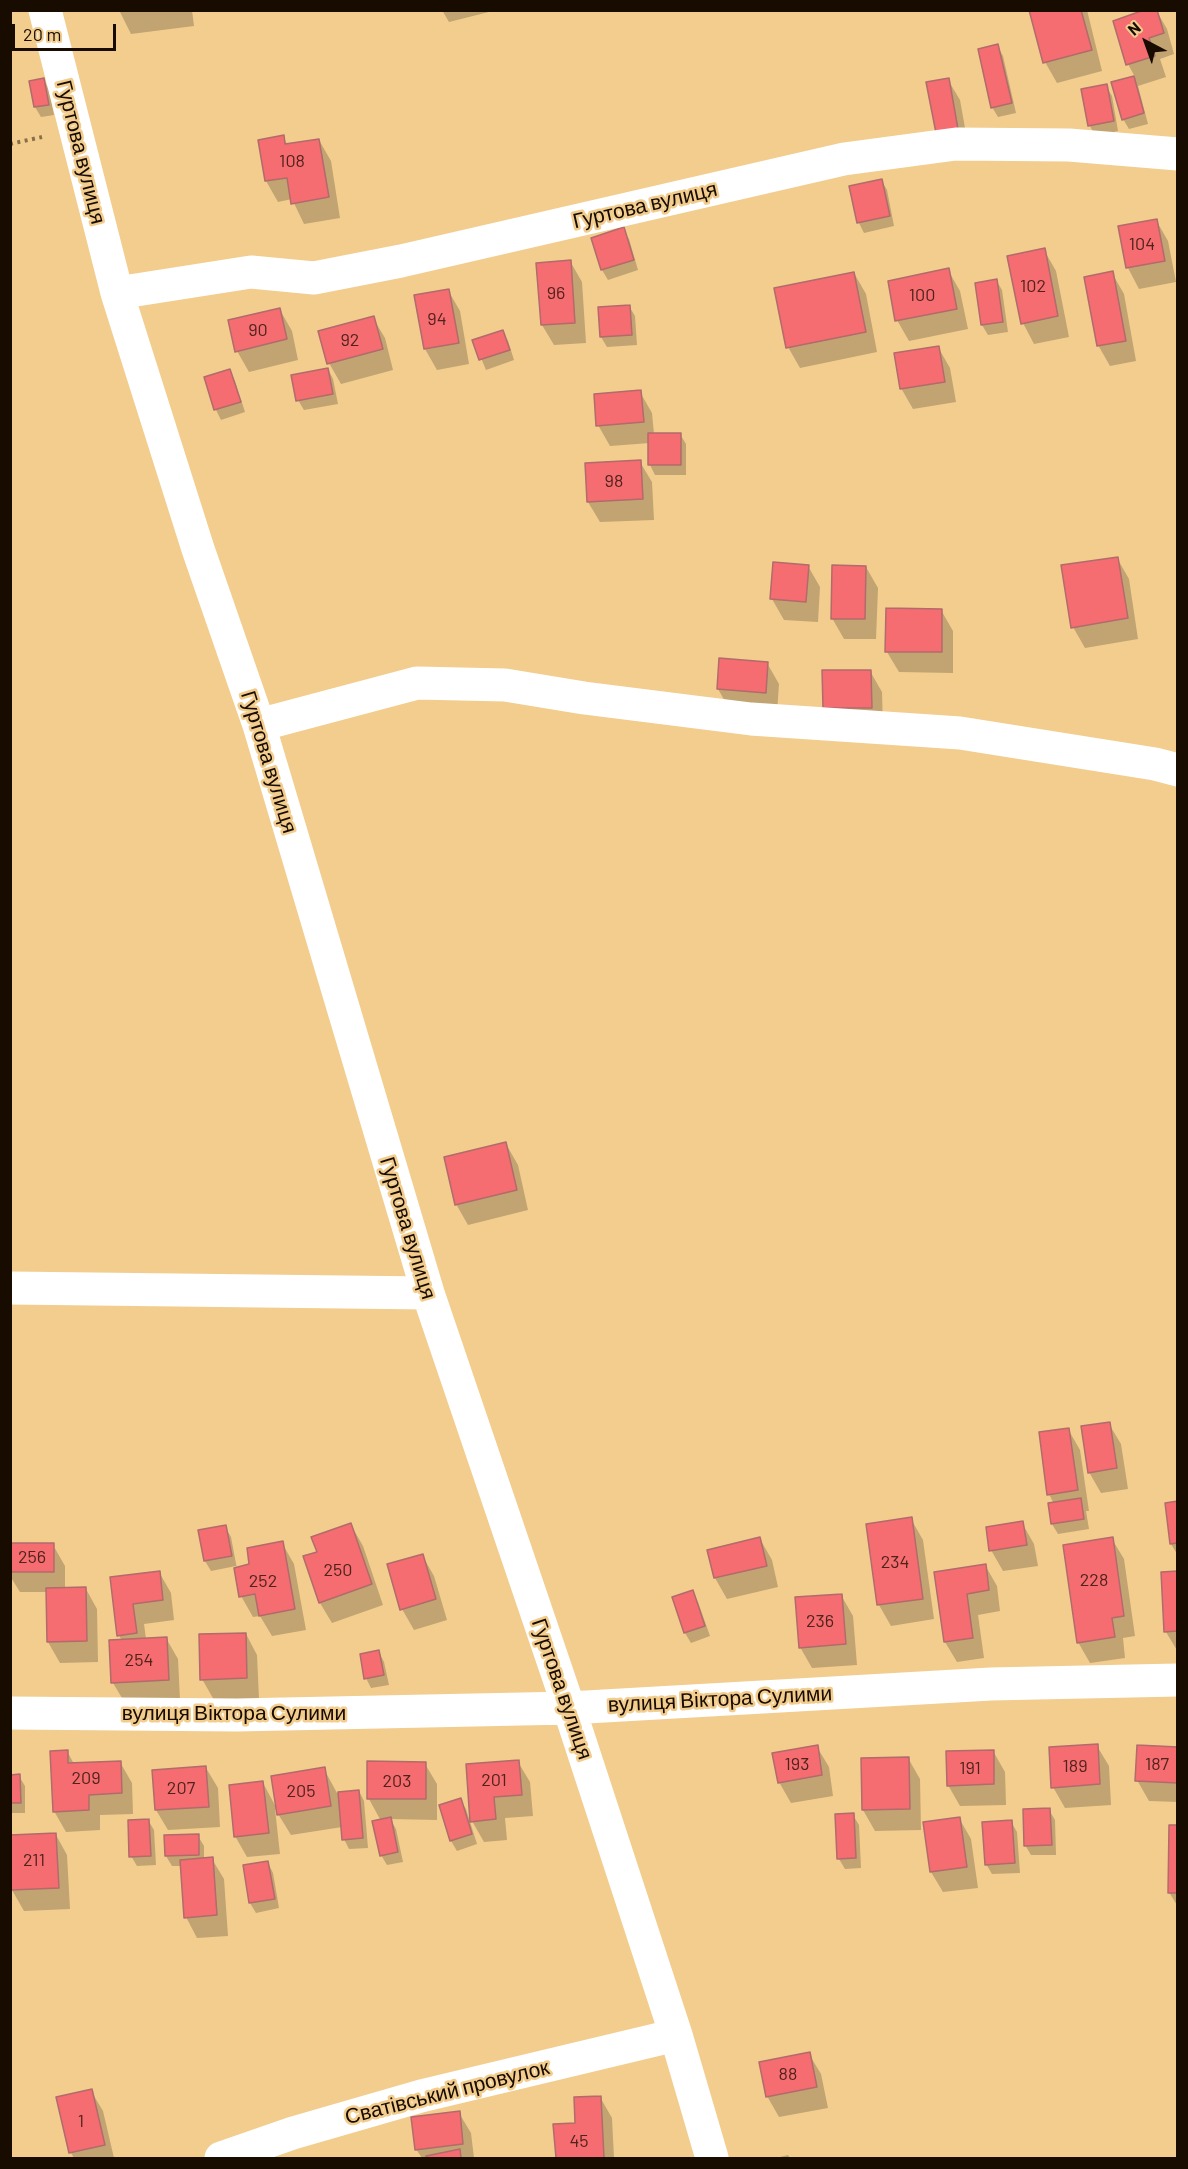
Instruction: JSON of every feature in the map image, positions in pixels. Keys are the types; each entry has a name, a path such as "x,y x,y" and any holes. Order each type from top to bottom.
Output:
{"street":[{"name":"Гуртова вулиця","path":"45,10 117,293 198,549 259,725 428,1293 569,1707 676,2035 712,2158"},
{"name":"Гуртова вулиця","path":"117,293 251,272 314,278 401,261 855,158 956,144 1069,145 1178,154"},
{"path":"259,725 417,682 505,685 751,720 960,733 1155,764 1178,770"},
{"path":"10,1288 428,1293"},
{"name":"вулиця Віктора Сулими","path":"10,1713 237,1715 569,1707 991,1684 1178,1680"},
{"name":"Сватівський провулок","path":"221,2158 294,2146 421,2096 676,2035"}],"building":[{"path":"1029,10 1081,10 1092,50 1043,63"},
{"path":"1144,10 1157,10 1164,33 1149,38 1155,56 1126,65 1113,21"},
{"path":"998,44 1012,103 991,108 978,49"},
{"path":"1134,76 1144,113 1122,120 1111,82"},
{"path":"44,78 49,105 34,107 29,81"},
{"path":"949,78 958,129 936,133 926,82"},
{"path":"1107,84 1114,121 1088,126 1081,89"},
{"path":"284,135 285,144 319,139 329,197 291,204 287,178 265,181 258,140"},
{"path":"882,179 890,216 857,223 849,186"},
{"path":"1157,219 1165,261 1126,268 1118,226"},
{"path":"624,227 634,260 601,270 591,238"},
{"path":"1045,248 1058,316 1021,324 1007,256"},
{"path":"571,260 575,323 541,325 536,263"},
{"path":"949,268 957,309 895,321 888,281"},
{"path":"1113,271 1126,341 1097,346 1084,277"},
{"path":"854,272 866,332 786,348 774,288"},
{"path":"997,279 1003,322 981,325 975,283"},
{"path":"449,289 459,343 424,349 414,295"},
{"path":"630,305 632,335 600,337 598,307"},
{"path":"280,308 287,339 235,352 228,320"},
{"path":"374,316 383,349 327,364 318,331"},
{"path":"503,330 510,350 479,360 472,340"},
{"path":"939,346 945,382 900,389 894,353"},
{"path":"328,368 333,394 296,401 291,375"},
{"path":"230,369 241,402 214,410 204,377"},
{"path":"641,390 644,422 596,426 594,394"},
{"path":"648,433 681,433 681,465 648,465"},
{"path":"641,460 643,499 587,502 585,463"},
{"path":"1118,557 1128,618 1071,628 1061,565"},
{"path":"773,562 809,565 806,602 770,599"},
{"path":"832,565 866,566 865,619 831,619"},
{"path":"886,608 942,609 942,652 885,652"},
{"path":"719,658 768,662 766,693 717,689"},
{"path":"822,670 871,670 872,708 823,708"},
{"path":"506,1142 517,1190 455,1205 444,1157"},
{"path":"1110,1422 1117,1468 1088,1473 1081,1426"},
{"path":"1069,1428 1078,1490 1047,1495 1039,1432"},
{"path":"1081,1498 1084,1519 1051,1524 1048,1503"},
{"path":"1178,1501 1178,1543 1170,1544 1165,1503"},
{"path":"912,1517 923,1599 877,1605 866,1524"},
{"path":"1023,1521 1027,1545 989,1551 986,1527"},
{"path":"351,1523 372,1584 319,1603 303,1556 317,1552 311,1537"},
{"path":"226,1525 232,1556 204,1561 198,1530"},
{"path":"760,1537 767,1566 714,1578 707,1550"},
{"path":"1113,1537 1124,1616 1112,1618 1115,1637 1077,1643 1063,1545"},
{"path":"283,1541 295,1609 259,1616 255,1594 239,1597 234,1568 249,1564 247,1548"},
{"path":"10,1543 54,1543 54,1572 10,1572"},
{"path":"423,1554 436,1599 400,1610 387,1564"},
{"path":"986,1564 989,1590 967,1594 973,1638 944,1642 934,1572"},
{"path":"160,1571 163,1600 133,1604 137,1633 117,1636 110,1577"},
{"path":"1178,1571 1178,1631 1164,1632 1161,1572"},
{"path":"86,1587 87,1641 47,1642 46,1588"},
{"path":"693,1590 705,1626 684,1633 672,1597"},
{"path":"842,1594 846,1644 799,1648 795,1597"},
{"path":"246,1633 247,1678 200,1680 199,1634"},
{"path":"167,1637 169,1680 111,1683 109,1640"},
{"path":"379,1650 384,1675 364,1679 360,1654"},
{"path":"1098,1744 1100,1784 1051,1788 1049,1747"},
{"path":"818,1745 822,1775 778,1783 772,1753"},
{"path":"1137,1745 1178,1747 1178,1783 1135,1781"},
{"path":"68,1750 68,1763 121,1761 122,1793 89,1795 89,1810 53,1812 50,1751"},
{"path":"994,1750 994,1784 947,1786 946,1751"},
{"path":"909,1757 910,1809 862,1810 861,1758"},
{"path":"519,1760 522,1795 494,1797 496,1819 470,1822 466,1764"},
{"path":"367,1761 426,1762 426,1799 367,1799"},
{"path":"206,1766 209,1807 155,1810 152,1770"},
{"path":"325,1767 331,1806 277,1815 271,1776"},
{"path":"20,1774 21,1803 10,1803 10,1775"},
{"path":"263,1781 269,1833 234,1837 229,1785"},
{"path":"359,1790 363,1838 342,1840 338,1792"},
{"path":"461,1798 472,1834 450,1841 439,1805"},
{"path":"1050,1808 1052,1845 1024,1846 1023,1809"},
{"path":"854,1813 856,1858 837,1859 835,1814"},
{"path":"391,1817 398,1852 380,1856 372,1821"},
{"path":"960,1817 967,1867 930,1872 923,1822"},
{"path":"149,1819 151,1856 129,1857 128,1820"},
{"path":"1012,1820 1015,1863 985,1865 982,1822"},
{"path":"1169,1825 1178,1825 1178,1893 1168,1893"},
{"path":"56,1833 59,1888 11,1890 10,1835"},
{"path":"199,1834 199,1855 165,1856 164,1835"},
{"path":"213,1857 217,1915 184,1918 180,1860"},
{"path":"268,1861 275,1899 249,1903 243,1865"},
{"path":"810,2052 817,2087 766,2097 759,2062"},
{"path":"92,2089 105,2145 69,2153 56,2097"},
{"path":"601,2096 604,2158 556,2158 553,2124 575,2123 574,2097"},
{"path":"460,2111 463,2144 415,2150 411,2117"},
{"path":"460,2149 461,2158 427,2158 426,2156"}]}
